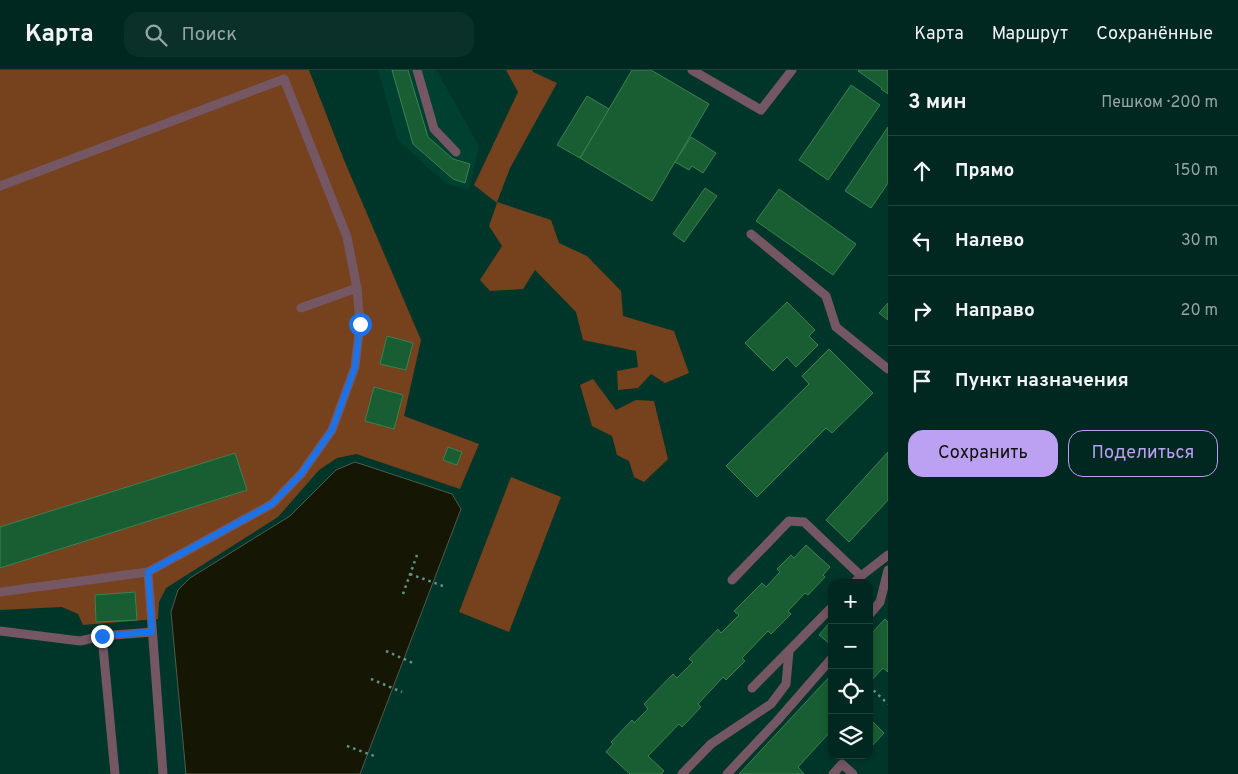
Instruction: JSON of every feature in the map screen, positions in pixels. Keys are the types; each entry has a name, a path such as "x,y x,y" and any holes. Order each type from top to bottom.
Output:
{"lane":[{"path":"417,70 434,129 456,152"},
{"path":"692,70 761,110 792,70"},
{"path":"0,186 284,79 347,237 357,288 360,324 355,367 332,430 301,474 272,504 148,572 0,592"},
{"path":"751,234 826,296 836,327 888,369"},
{"path":"301,308 357,288"},
{"path":"732,580 789,521 804,522 861,576"},
{"path":"858,579 888,555"},
{"path":"873,610 880,602 888,570"},
{"path":"148,572 163,774"},
{"path":"752,688 828,611"},
{"path":"0,631 80,641 102,636 152,632"},
{"path":"102,636 115,774"},
{"path":"682,774 711,744 771,704 786,684 789,651"},
{"path":"727,774 828,663"},
{"path":"833,774 842,764 853,774"}],"path":[{"path":"403,594 417,555"},
{"path":"410,574 443,586"},
{"path":"386,651 413,664"},
{"path":"371,679 402,692"},
{"path":"873,690 888,704"},
{"path":"347,746 377,757"}],"shaded area":[{"path":"0,70 309,70 344,160 421,340 404,416 479,444 460,489 356,454 337,458 319,470 278,517 166,588 159,602 158,619 83,625 78,614 62,607 0,610"},
{"path":"378,70 436,70 479,146 469,190 447,184 398,140"},
{"path":"506,70 532,70 557,83 510,168 497,202 551,220 559,243 587,256 621,291 623,316 674,331 689,373 665,383 651,374 638,388 618,390 617,371 638,367 636,351 583,340 576,312 535,270 523,289 490,291 480,280 502,246 489,226 497,203 474,185 518,92"},
{"path":"593,379 616,410 636,400 654,401 668,459 644,482 634,477 629,461 617,455 612,436 592,426 580,385"},
{"path":"355,462 452,494 461,509 360,774 186,774 171,612 178,590 190,578 290,516 336,470"},
{"path":"511,477 561,497 509,632 459,612"}],"building":[{"path":"392,70 408,70 428,137 453,159 470,164 465,183 453,179 413,144"},
{"path":"632,70 651,70 709,104 652,201 580,158"},
{"path":"888,70 888,94 858,71"},
{"path":"851,85 880,105 828,180 799,160"},
{"path":"587,96 609,109 580,158 557,145"},
{"path":"888,127 888,183 871,208 845,191"},
{"path":"691,137 716,153 703,173 692,166 689,170 675,162"},
{"path":"705,188 717,196 684,242 673,234"},
{"path":"779,189 856,244 833,275 756,221"},
{"path":"787,302 815,330 809,336 818,345 796,367 787,357 773,371 745,343"},
{"path":"888,303 888,320 879,313"},
{"path":"387,336 413,343 406,370 380,364"},
{"path":"829,349 873,393 832,433 826,428 757,497 726,466 809,384 802,376"},
{"path":"374,387 403,395 394,429 365,421"},
{"path":"448,447 462,452 457,465 443,460"},
{"path":"888,452 888,500 849,542 826,520"},
{"path":"235,453 247,490 0,568 0,527"},
{"path":"806,545 830,567 823,575 825,577 808,595 805,593 788,611 791,614 771,634 768,631 742,658 745,661 726,680 723,677 698,704 701,707 682,727 679,724 648,756 664,771 661,774 630,774 606,752 613,744 611,742 632,720 634,723 648,709 644,704 673,674 677,678 693,662 689,659 718,629 721,633 739,615 734,611 762,583 766,587 780,572 777,569 791,555 794,558"},
{"path":"135,592 137,620 96,622 95,595"},
{"path":"885,619 888,622 888,672 883,668 873,679 873,669 873,632"},
{"path":"828,624 828,642 819,635"},
{"path":"828,678 828,734 798,767 804,774 739,774"},
{"path":"873,722 884,733 873,745"}],"route":[{"path":"102,636 152,632 148,572 272,504 301,474 332,430 355,367 360,324"}]}
